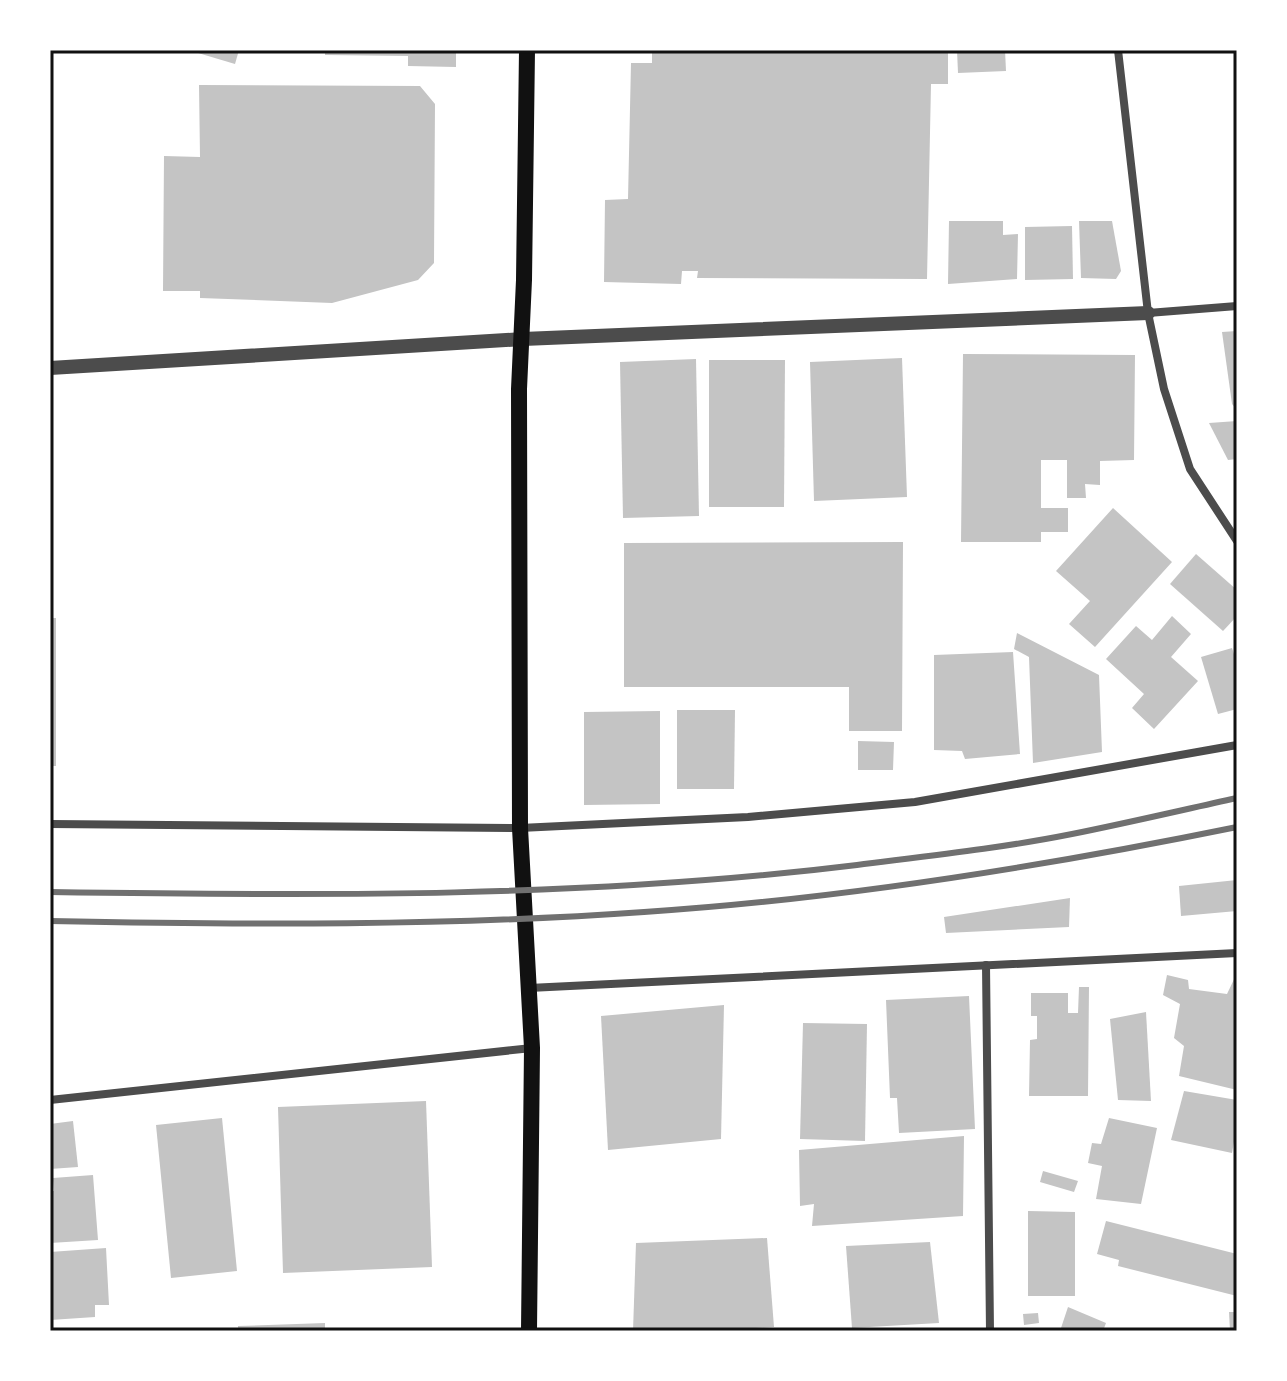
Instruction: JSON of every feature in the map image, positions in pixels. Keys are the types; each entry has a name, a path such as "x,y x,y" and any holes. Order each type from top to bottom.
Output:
{"main road":[{"path":"527,50 523,339 519,389 520,828 532,1048 529,1331"}],"street":[{"path":"1118,50 1148,313 1164,389 1190,469 1237,541"},
{"path":"50,368 523,339 1148,313 1237,306"},
{"path":"50,824 520,828 748,817 915,802 1237,745"},
{"path":"528,988 1237,953"},
{"path":"986,965 990,1331"},
{"path":"50,1100 532,1048"}],"building":[{"path":"188,50 239,50 235,64"},
{"path":"325,50 456,50 456,67 408,66 408,56 325,55"},
{"path":"652,50 948,50 948,84 931,84 927,279 697,278 698,271 682,271 681,284 604,282 605,200 628,199 631,63 652,63"},
{"path":"957,50 1005,50 1006,71 958,73"},
{"path":"199,85 420,86 435,104 434,263 418,280 332,303 200,298 200,291 163,291 164,156 200,157"},
{"path":"949,221 1003,221 1003,235 1018,234 1017,279 948,284"},
{"path":"1079,221 1112,221 1121,271 1116,279 1081,278"},
{"path":"1072,226 1073,279 1025,280 1025,227"},
{"path":"1237,331 1237,410 1232,404 1222,332"},
{"path":"963,354 1135,355 1134,460 1100,461 1100,485 1085,484 1086,498 1067,498 1067,460 1041,460 1041,508 1068,508 1068,532 1041,532 1041,542 961,542"},
{"path":"902,358 907,497 814,501 810,362"},
{"path":"696,359 699,516 623,518 620,362"},
{"path":"709,360 785,360 784,507 709,507"},
{"path":"1237,421 1237,459 1228,460 1209,423"},
{"path":"1113,508 1172,562 1095,647 1069,624 1090,601 1056,571"},
{"path":"903,542 902,731 849,731 849,687 624,687 624,543"},
{"path":"1196,554 1237,590 1237,616 1223,631 1170,584"},
{"path":"1172,616 1191,634 1171,657 1198,681 1154,729 1132,708 1144,694 1106,659 1136,626 1152,640"},
{"path":"50,618 56,618 56,766 50,766"},
{"path":"1017,633 1099,675 1102,752 1033,763 1029,657 1014,649"},
{"path":"1232,648 1237,663 1237,709 1218,714 1201,657"},
{"path":"1013,652 1020,754 965,759 962,751 934,750 934,655"},
{"path":"677,710 735,710 734,789 677,789"},
{"path":"660,711 660,804 584,805 584,712"},
{"path":"858,741 894,742 893,770 858,770"},
{"path":"1237,880 1237,911 1181,916 1179,886"},
{"path":"1070,898 1069,927 946,933 944,917"},
{"path":"1237,973 1237,1090 1179,1076 1184,1046 1174,1038 1180,1004 1163,995 1167,975 1188,980 1189,989 1227,994"},
{"path":"1079,987 1089,987 1088,1096 1029,1096 1030,1040 1037,1039 1037,1016 1031,1016 1031,993 1068,993 1068,1013 1078,1013"},
{"path":"969,996 975,1129 899,1133 897,1098 890,1098 886,1000"},
{"path":"724,1005 721,1139 608,1150 601,1016"},
{"path":"1146,1012 1151,1101 1118,1100 1110,1019"},
{"path":"803,1023 867,1024 865,1141 800,1139"},
{"path":"1184,1091 1237,1100 1232,1153 1171,1140"},
{"path":"426,1101 432,1267 283,1273 278,1107"},
{"path":"222,1118 237,1271 171,1278 156,1125"},
{"path":"1109,1118 1157,1128 1141,1204 1096,1199 1102,1166 1088,1163 1092,1143 1101,1144"},
{"path":"73,1121 78,1167 50,1169 50,1124"},
{"path":"964,1136 963,1216 812,1226 814,1204 800,1206 799,1150"},
{"path":"1043,1171 1078,1181 1074,1192 1040,1182"},
{"path":"93,1175 98,1240 50,1243 53,1178"},
{"path":"1028,1211 1075,1212 1075,1296 1028,1296"},
{"path":"1106,1221 1237,1254 1237,1296 1118,1266 1119,1260 1097,1254"},
{"path":"767,1238 774,1327 633,1331 636,1243"},
{"path":"930,1242 939,1323 852,1328 846,1246"},
{"path":"106,1248 109,1305 95,1305 95,1317 50,1320 50,1252"},
{"path":"1068,1307 1106,1323 1103,1331 1060,1331"},
{"path":"1229,1312 1237,1312 1237,1331 1230,1331"},
{"path":"1038,1313 1039,1323 1024,1325 1023,1314"},
{"path":"325,1323 325,1331 238,1331 238,1326"}],"railway":[{"path":"50,892 353,894 656,884 757,876 965,851 1093,830 1237,798"},
{"path":"50,921 421,922 570,917 719,906 942,880 1237,827"}]}
